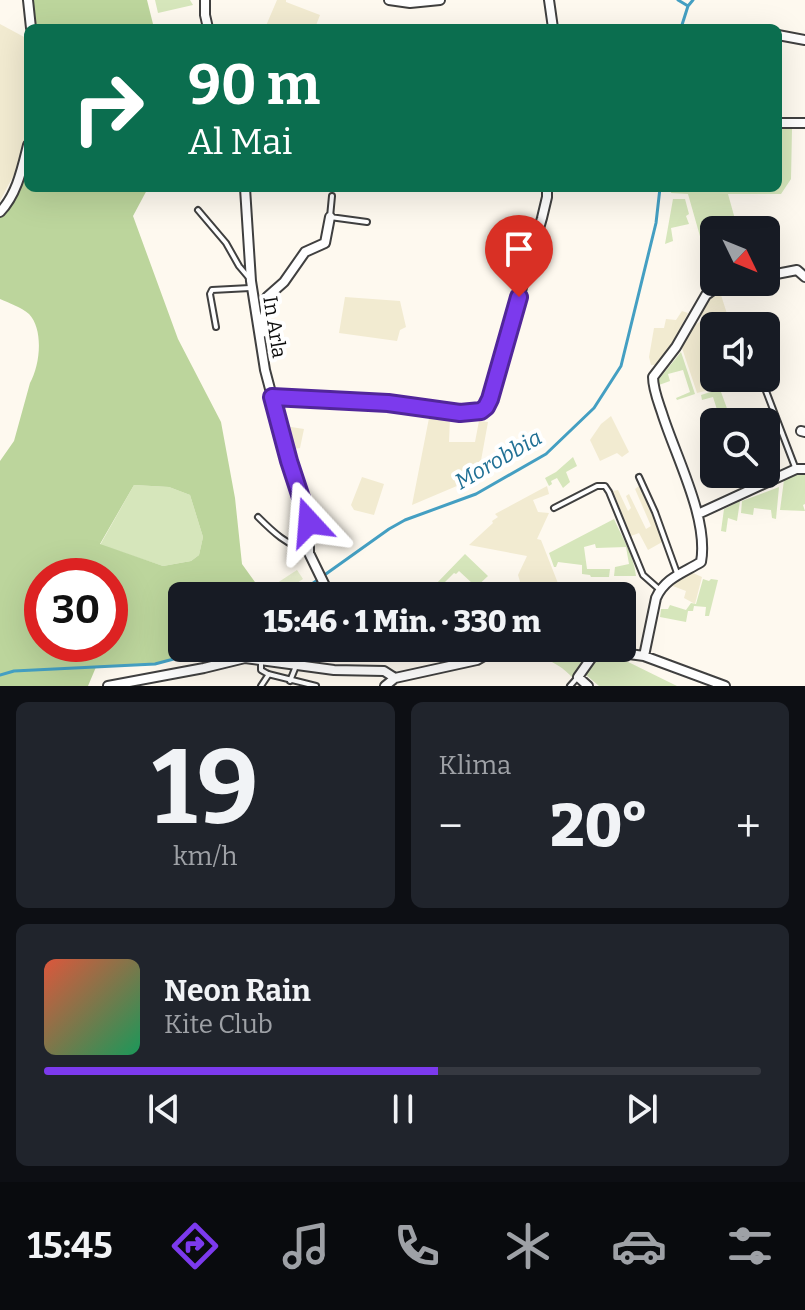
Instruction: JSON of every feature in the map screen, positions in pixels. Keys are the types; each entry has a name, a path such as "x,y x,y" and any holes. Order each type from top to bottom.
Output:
{"street":[{"path":"28,0 31,24"},
{"path":"205,0 207,24"},
{"path":"389,0 410,3 440,0"},
{"path":"549,0 552,24"},
{"path":"782,36 805,40"},
{"path":"782,123 805,123"},
{"path":"0,212 15,190 24,159"},
{"name":"In Arla","path":"245,192 252,285 260,338 289,461 309,522 308,549 322,582"},
{"path":"272,397 388,403 460,413 477,413 484,409 490,399 547,192"},
{"path":"260,338 267,297 284,282 305,252 325,243 330,217"},
{"path":"780,273 797,270 805,277"},
{"path":"644,656 660,590 670,579 701,562 698,514 655,392 653,377 676,347 705,296"},
{"path":"698,514 800,469"},
{"path":"636,655 725,686"},
{"path":"108,686 229,662"},
{"path":"273,662 334,670 384,671 395,678"},
{"path":"385,686 395,678 468,662"},
{"path":"588,686 578,677 589,662"}],"lane":[{"path":"332,196 330,217 367,222"},
{"path":"198,210 226,243 252,285 212,290 210,294 216,327"},
{"path":"767,392 800,469"},
{"path":"639,477 678,575"},
{"path":"554,508 597,486 605,486 643,575 660,590"},
{"path":"258,517 299,549 308,549"},
{"path":"261,662 261,670 269,674 316,686"},
{"path":"290,681 296,666"},
{"path":"261,686 269,674"},
{"path":"570,686 578,677"}],"shaded area":[{"path":"277,0 286,0 320,15 317,24 267,24"},
{"path":"0,24 24,37 24,141 19,165 0,201"},
{"path":"709,296 721,296 726,312 700,312"},
{"path":"345,297 400,301 406,327 400,330 397,341 339,333"},
{"path":"682,311 688,313 668,351 656,365 651,365 649,357 654,328 664,328 666,319 676,320"},
{"path":"700,322 701,392 697,393 682,348 693,326"},
{"path":"430,413 450,418 449,442 475,442 479,421 488,422 478,477 412,505"},
{"path":"611,416 629,452 622,457 617,453 600,461 590,440"},
{"path":"285,426 304,429 300,448 290,450"},
{"path":"362,477 384,484 374,515 354,510 351,505"},
{"path":"547,486 549,494 533,500 538,512 549,513 537,539 541,540 558,582 520,582 518,575 527,556 469,545 493,523 498,517 495,514"},
{"path":"639,486 664,541 648,550 639,533 631,536 613,491 618,490 628,511 631,508 626,496 629,494 646,529 651,526 635,489"},
{"path":"691,572 702,577 695,604 684,598 686,591 670,585"}],"green space":[{"path":"32,0 147,0 153,24 31,24"},
{"path":"155,0 190,0 193,5 158,13"},
{"path":"782,128 792,129 791,179 781,194 728,194 734,216 700,216 700,236 688,194 671,193 782,192"},
{"path":"24,157 24,192 146,192 133,216 178,339 221,422 235,498 242,564 255,582 168,582 168,661 96,667 88,686 0,686 0,461 14,441 36,367 39,338 29,314 0,299 0,212 8,203","holes":["134,485 169,487 190,495 203,537 199,555 191,561 163,566 100,544"]},
{"path":"673,199 685,199 689,224 671,228 673,241 665,244"},
{"path":"681,352 695,394 677,400 690,392 683,370 668,374 670,381 659,385 659,379"},
{"path":"721,392 727,408 716,408 713,397 702,400 701,395"},
{"path":"573,457 577,466 566,472 570,482 563,488 557,478 549,486 545,478"},
{"path":"805,475 805,511 780,510 784,480"},
{"path":"134,485 169,487 190,495 203,537 199,555 191,561 163,566 100,545"},
{"path":"779,488 776,519 772,518 771,510 754,508 753,515 741,513 742,501"},
{"path":"740,501 737,521 728,518 726,532 721,531 724,509"},
{"path":"614,519 630,554 636,576 614,576 615,567 629,564 626,547 596,548 595,544 584,547 587,569 610,569 609,577 582,574 582,565 558,562 554,567 549,553"},
{"path":"465,554 488,576 482,582 471,582 459,571 445,582 438,582"},
{"path":"297,570 303,579 298,582 279,582"},
{"path":"703,579 718,580 709,616 705,616 706,607 694,606 693,611 688,611 686,622 660,617 661,609 668,609 670,605 686,610 691,603 696,604"},
{"path":"552,662 581,662 572,677"},
{"path":"592,662 628,662 677,686 599,686 585,674"}],"waterway":[{"path":"678,0 688,6"},
{"name":"Morobbia","path":"682,24 693,0"},
{"name":"Morobbia","path":"315,582 405,520 476,494 546,454 594,408 621,366 656,223 660,192"},
{"name":"Morobbia","path":"0,675 14,671 155,664 168,661"}],"route":[{"path":"309,522 272,397 388,403 460,413 481,411 490,399 519,297"}]}
